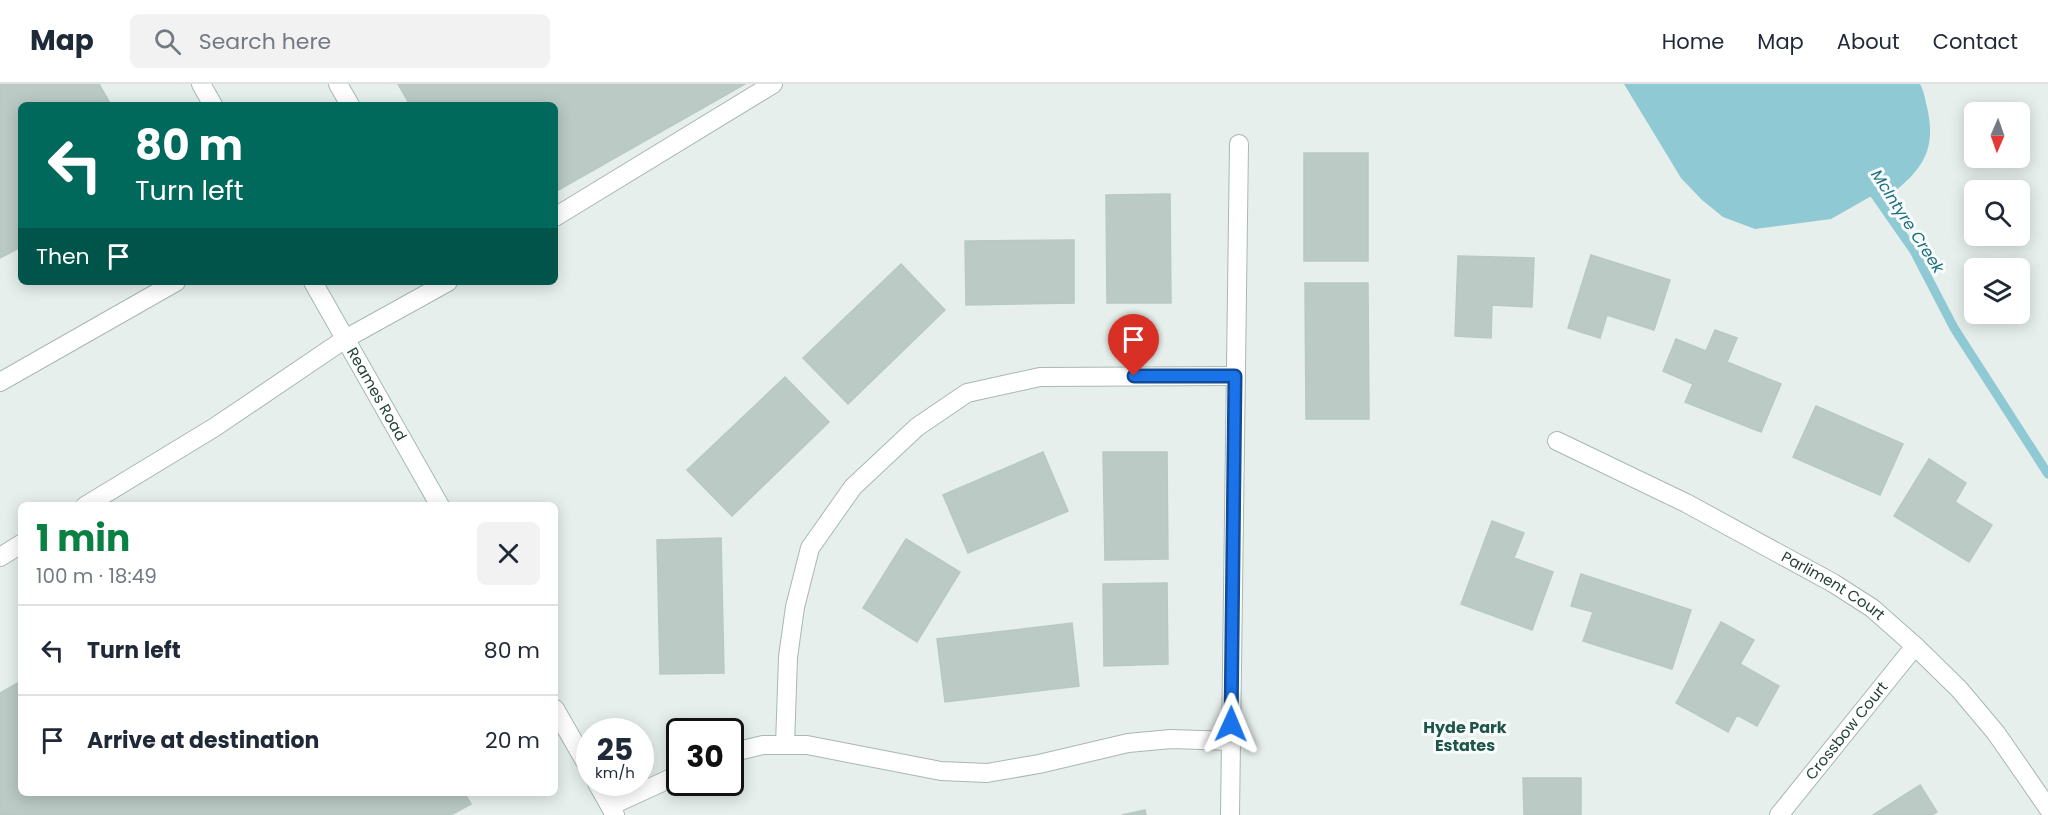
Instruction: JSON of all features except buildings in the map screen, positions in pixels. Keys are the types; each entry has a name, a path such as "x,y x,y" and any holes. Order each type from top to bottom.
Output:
{"street":[{"path":"201,84 211,102"},
{"path":"338,84 348,102"},
{"path":"558,215 773,84"},
{"path":"1230,815 1239,144"},
{"path":"0,382 171,285"},
{"name":"Reames Road","path":"315,285 438,502"},
{"path":"92,502 215,427 345,339 443,285"},
{"path":"785,745 788,657 795,607 810,548 854,487 916,428 967,393 1040,377 1235,376"},
{"name":"Parliment Court","path":"1557,441 1686,503 1833,583 1872,608 1959,689 1996,733 2048,808"},
{"path":"0,557 18,546"},
{"name":"Crossbow Court","path":"1779,815 1915,646"},
{"path":"558,714 576,746"},
{"path":"744,750 763,745 807,745 941,771 987,773 1039,764 1128,743 1171,739 1231,741"},
{"path":"602,796 608,812 666,781"}],"water":[{"path":"1624,84 1920,84 1930,122 1928,148 1918,168 1901,187 1889,196 1875,194 1831,219 1755,229 1723,217 1702,200 1681,178"}],"waterway":[{"name":"McIntyre Creek","path":"1868,185 1914,251 1954,328 2048,474"}],"district":[{"name":"Hyde Park Estates","path":"1465,736"}],"route":[{"path":"1134,376 1235,376 1231,724"}]}
